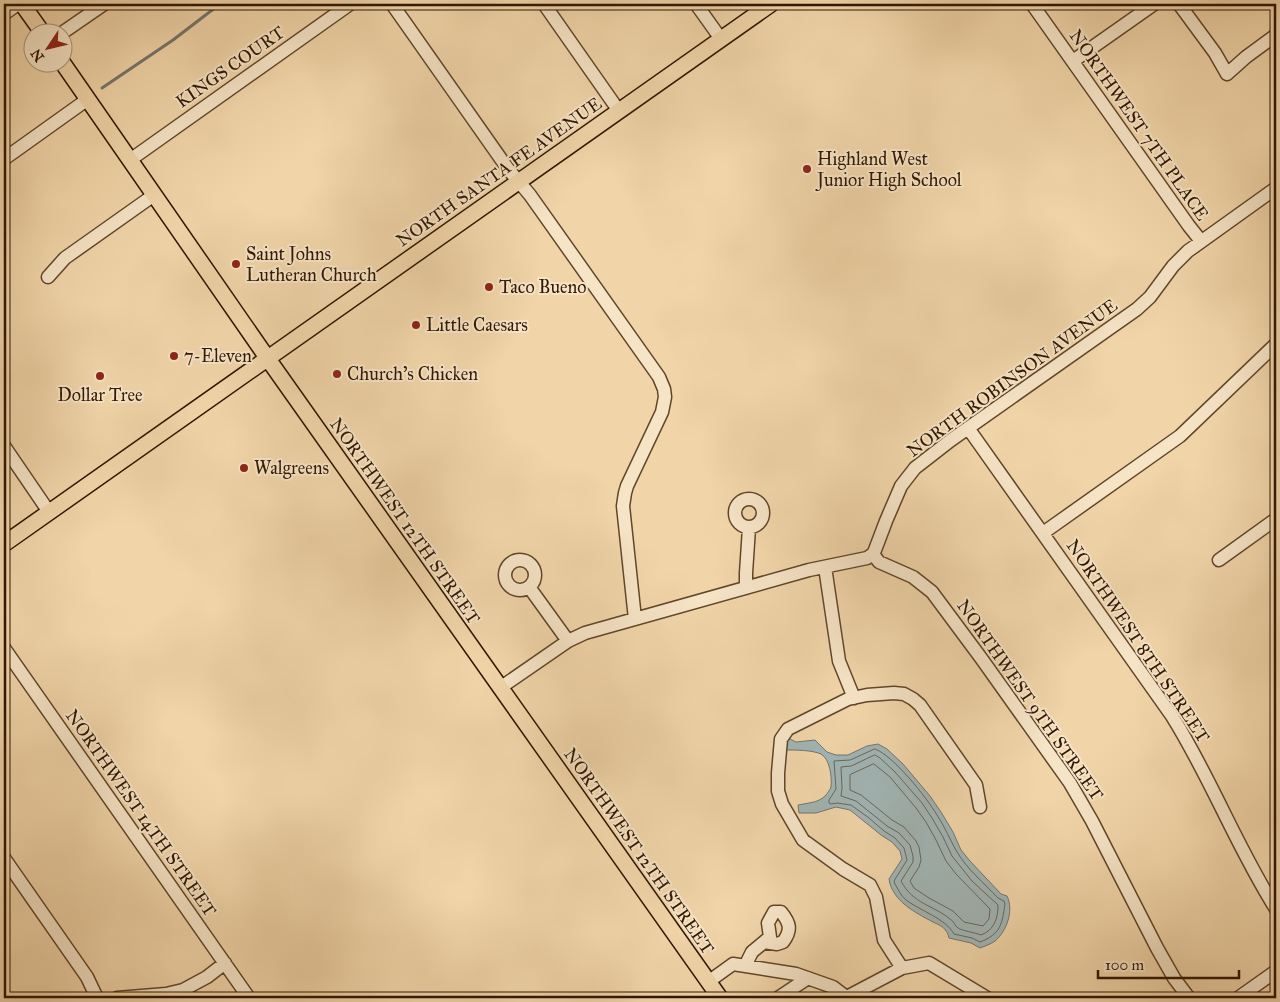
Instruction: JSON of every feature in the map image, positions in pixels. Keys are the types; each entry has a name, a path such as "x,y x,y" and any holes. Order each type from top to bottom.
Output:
{"main road":[{"path":"22,4 35,22"},
{"name":"NORTH SANTA FE AVENUE","path":"4,544 770,4"},
{"name":"NORTHWEST 12TH STREET","path":"69,72 268,359 720,998"}],"street":[{"path":"4,14 18,4"},
{"path":"72,26 104,4"},
{"name":"KINGS COURT","path":"130,160 350,4"},
{"path":"392,4 508,169 530,195 659,378 664,389 662,412 627,486 624,499 635,619"},
{"path":"544,4 619,111"},
{"path":"696,4 721,39"},
{"name":"NORTHWEST 7TH PLACE","path":"1032,4 1201,241"},
{"path":"1072,61 1154,4"},
{"path":"1179,4 1227,74 1276,35"},
{"path":"4,159 88,99"},
{"name":"NORTH ROBINSON AVENUE","path":"873,554 901,486 915,468 968,428 1137,310 1150,297 1173,266 1188,251 1276,188"},
{"path":"48,277 65,258 154,195"},
{"path":"1043,533 1180,436 1276,345"},
{"name":"NORTHWEST 8TH STREET","path":"968,428 1180,728 1259,882 1276,909"},
{"path":"4,446 49,512"},
{"path":"1219,560 1276,519"},
{"path":"746,588 749,528"},
{"path":"500,688 568,641 585,633 825,567 861,560 873,554"},
{"name":"NORTHWEST 9TH STREET","path":"873,554 879,562 913,577 932,592 981,658 1079,796 1157,948 1174,978 1189,998"},
{"path":"825,567 839,661 854,698"},
{"path":"529,587 568,641"},
{"name":"NORTHWEST 14TH STREET","path":"4,648 250,998"},
{"path":"902,968 884,940 876,897 870,885 843,869 803,840 782,804 778,791 781,739 788,729 848,699 867,695 904,694 920,705 976,785 980,807"},
{"path":"4,858 87,977 97,998"},
{"path":"744,966 752,952 764,942"},
{"path":"117,998 166,994 183,990 225,963"},
{"path":"708,982 733,964 796,974 834,987 845,998 902,968 929,963 987,998"},
{"path":"1238,998 1276,971"},
{"path":"778,998 808,978"}],"water":[{"path":"788,738 796,742 815,740 827,752 836,755 848,755 867,746 878,744 887,749 903,764 941,812 961,850 1001,894 1007,896 1010,908 1008,920 999,937 980,948 971,943 949,938 942,926 919,915 900,900 891,887 889,879 902,859 900,851 892,842 850,810 836,807 816,813 799,813 798,805 816,801 827,794 831,787 831,773 824,756 821,754 808,751 785,750"}],"waterway":[{"path":"102,88 173,40 220,4"}],"place":[{"name":"Highland West Junior High School","path":"807,169"},
{"name":"Saint Johns Lutheran Church","path":"236,264"},
{"name":"Taco Bueno","path":"489,287"},
{"name":"Little Caesars","path":"416,325"},
{"name":"7-Eleven","path":"174,356"},
{"name":"Church's Chicken","path":"337,374"},
{"name":"Dollar Tree","path":"100,376"},
{"name":"Walgreens","path":"244,468"}]}
